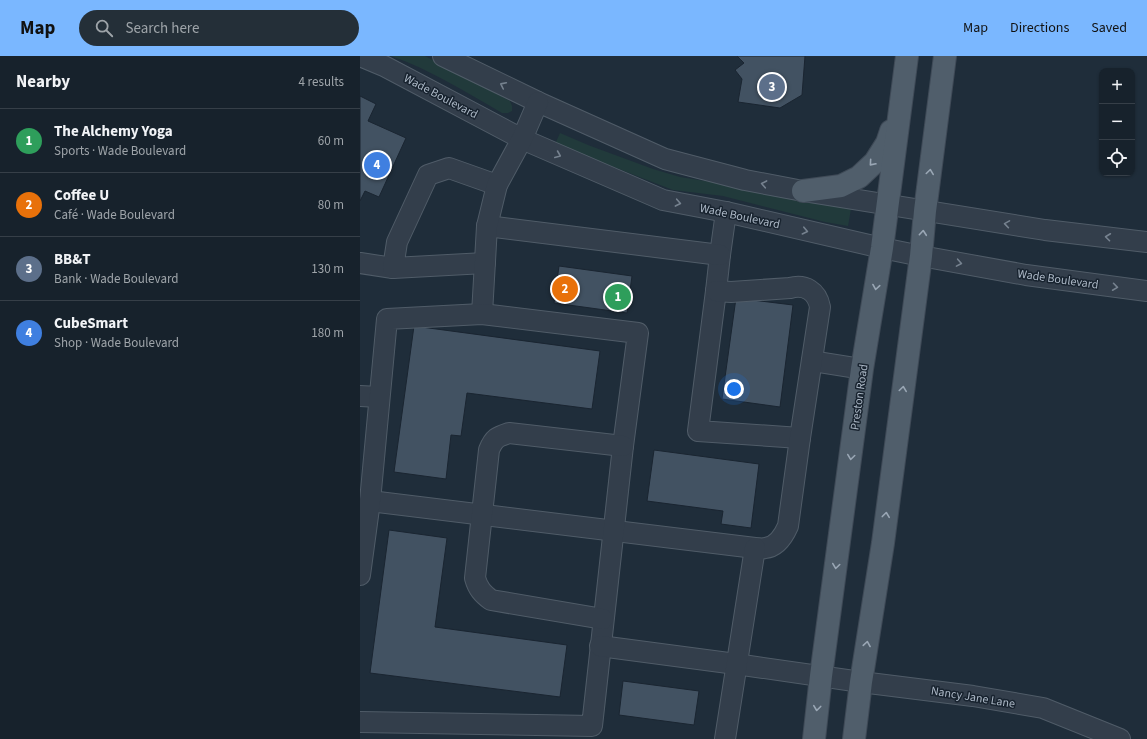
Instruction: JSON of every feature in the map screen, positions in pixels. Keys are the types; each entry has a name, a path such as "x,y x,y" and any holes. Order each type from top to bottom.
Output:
{"main road":[{"name":"Preston Road","path":"814,739 862,369 882,248 907,56"},
{"path":"854,739 861,682 883,543 946,56"},
{"path":"803,191 841,186 859,177 875,162 887,143 902,89"}],"street":[{"name":"Wade Boulevard","path":"360,56 384,66 522,139 663,200 726,212 921,256 1026,275 1147,291"},
{"path":"444,56 538,102 665,159 745,180 803,191 1045,230 1147,242"},
{"path":"482,314 487,226 497,185 522,139 538,102"},
{"path":"393,268 397,242 428,175 449,168 497,185"},
{"path":"726,212 698,431 800,438"},
{"path":"487,226 720,254"},
{"path":"360,263 393,268 485,263"},
{"path":"370,501 755,548 767,548 776,543 784,536 788,526 820,307 818,299 814,293 798,286 790,288 731,292 716,291"},
{"path":"360,575 363,527 370,501 369,396 387,319 482,314 638,332 613,530 592,726 360,722"},
{"path":"812,361 862,369"},
{"path":"603,619 491,600 482,593 475,578 489,450 493,441 499,436 509,432 623,446"},
{"path":"725,739 755,548"},
{"name":"Nancy Jane Lane","path":"600,646 973,696 1043,708 1120,739"}],"green space":[{"path":"391,56 425,56 510,101 512,111 502,113 462,89 420,68"},
{"path":"560,133 653,169 680,177 731,185 778,197 851,209 848,226 825,222 723,196 673,190 557,145 556,142"}],"building":[{"path":"737,56 805,56 802,95 780,108 738,102 742,79 735,70 744,63"},
{"path":"360,96 376,104 368,121 406,138 379,197 365,191 360,201"},
{"path":"559,266 632,276 627,313 554,303"},
{"path":"736,298 793,305 780,407 722,399"},
{"path":"414,326 600,351 592,409 467,393 461,436 451,435 446,479 394,472"},
{"path":"654,450 759,464 751,528 721,524 723,511 647,501"},
{"path":"389,530 447,538 435,627 567,645 560,697 370,673"},
{"path":"623,681 699,691 694,725 619,715"}],"place":[{"name":"BB&T","path":"772,87"},
{"name":"CubeSmart","path":"377,165"},
{"name":"Coffee U","path":"565,289"},
{"name":"The Alchemy Yoga","path":"618,297"}]}
